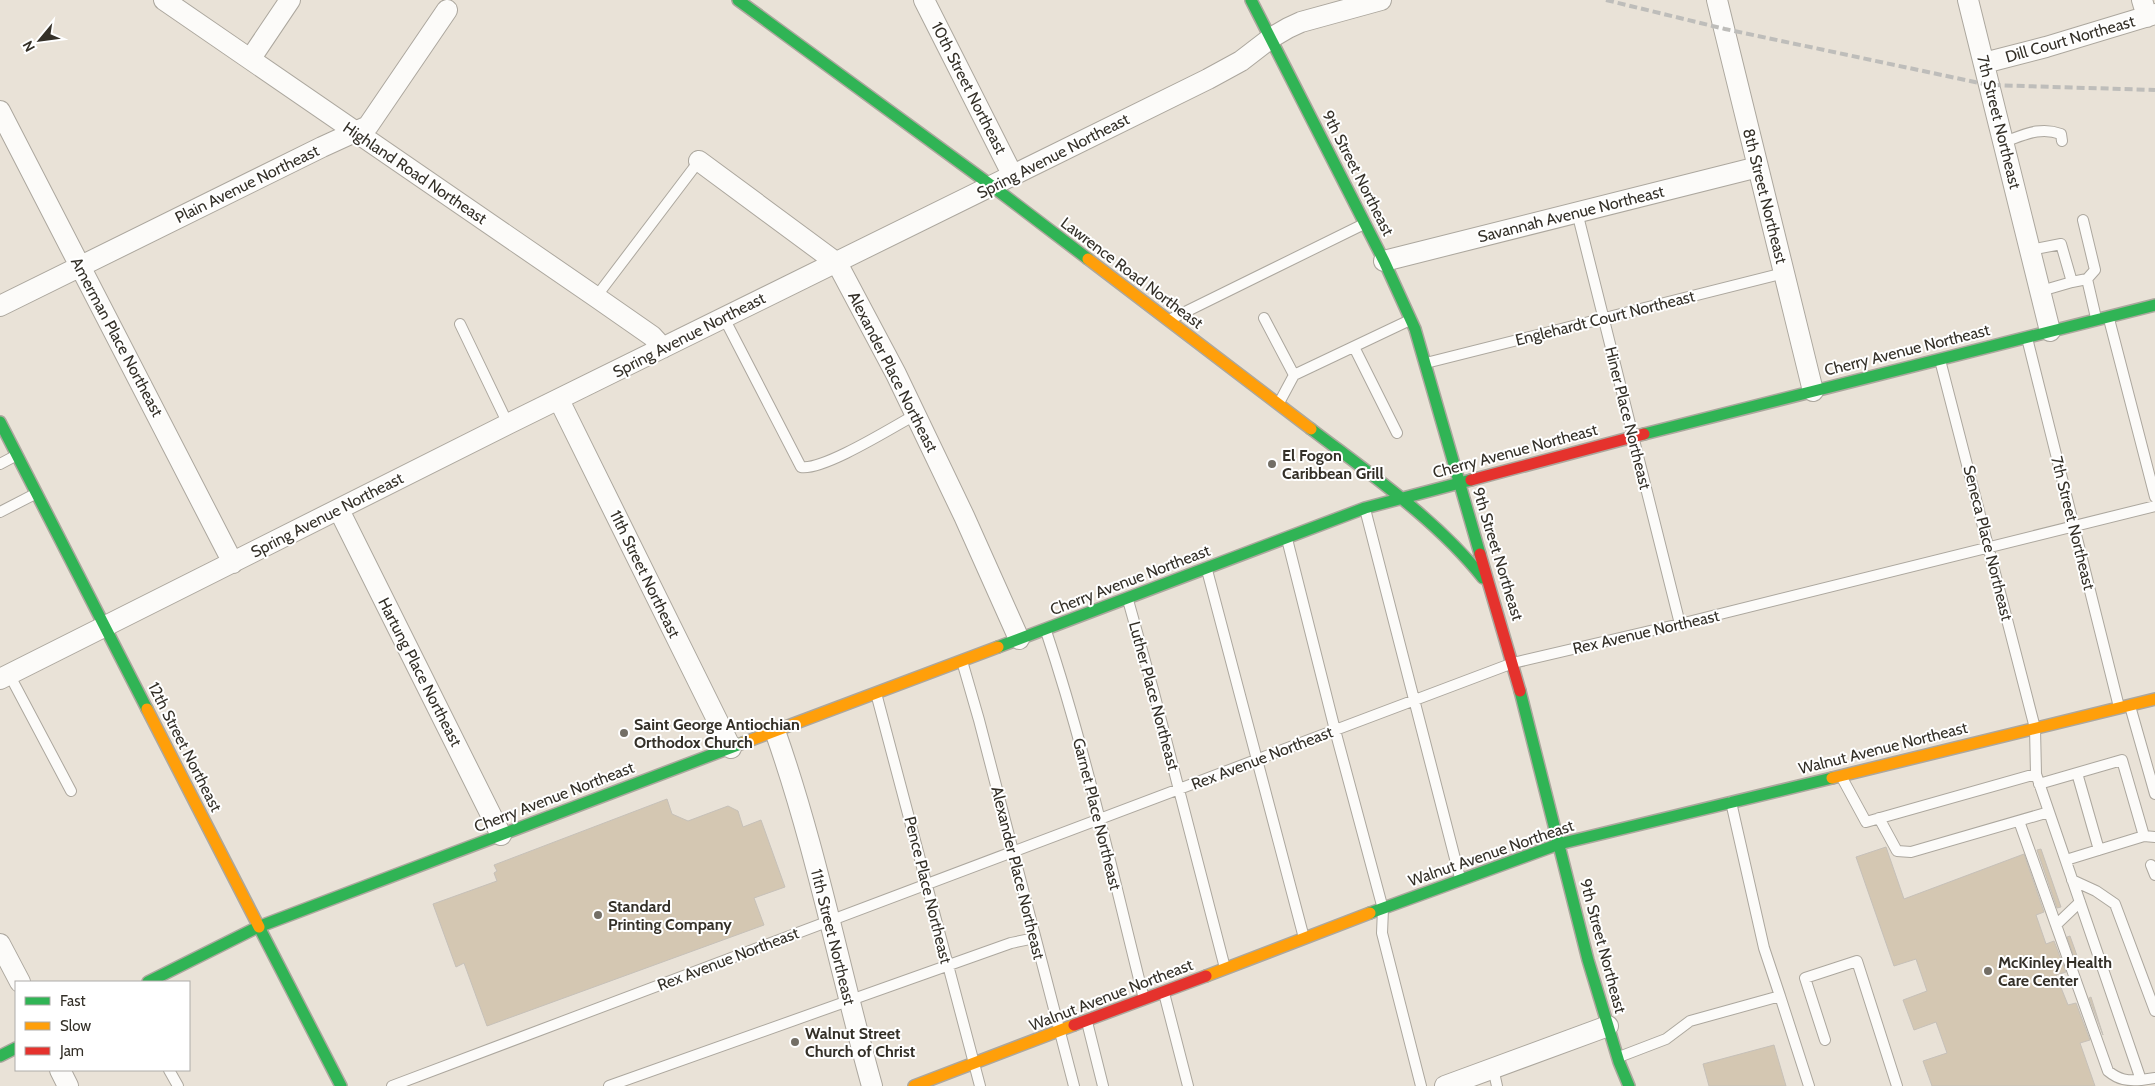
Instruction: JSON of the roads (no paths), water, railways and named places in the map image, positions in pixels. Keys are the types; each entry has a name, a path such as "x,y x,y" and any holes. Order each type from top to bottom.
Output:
{"main road":[{"name":"Lawrence Road Northeast","path":"738,0 992,186 1279,404 1400,499 1464,554 1492,589"},
{"name":"9th Street Northeast","path":"1251,0 1365,223 1411,319 1426,363 1459,483 1514,663 1588,960 1618,1058 1629,1086"},
{"name":"Cherry Avenue Northeast","path":"150,981 258,927 1365,508 1633,437 2155,304"},
{"name":"12th Street Northeast","path":"0,422 341,1086"},
{"name":"Walnut Avenue Northeast","path":"914,1086 1460,879 1559,844 2155,699"},
{"path":"0,1056 15,1048"}],"street":[{"name":"Highland Road Northeast","path":"164,0 251,58 355,132 652,336 663,348"},
{"path":"251,58 290,0"},
{"name":"10th Street Northeast","path":"924,0 1014,176"},
{"name":"Spring Avenue Northeast","path":"5,677 508,424 1208,79 1241,61 1271,38 1302,22 1381,0"},
{"name":"8th Street Northeast","path":"1717,0 1813,391"},
{"name":"7th Street Northeast","path":"1968,0 2050,331"},
{"name":"Plain Avenue Northeast","path":"0,306 368,126 447,10"},
{"name":"Dill Court Northeast","path":"1984,63 2148,11"},
{"name":"Amerman Place Northeast","path":"0,111 233,562"},
{"name":"Alexander Place Northeast","path":"698,161 837,263 916,415 1019,638"},
{"name":"Savannah Avenue Northeast","path":"1384,261 1758,167"},
{"name":"11th Street Northeast","path":"559,400 731,748"},
{"name":"Hartung Place Northeast","path":"339,510 502,835"},
{"name":"11th Street Northeast","path":"775,731 791,776 872,1086"},
{"path":"0,944 19,981"},
{"path":"1445,1086 1495,1077 1608,1026"},
{"path":"60,1071 68,1086"}],"lane":[{"path":"2004,142 2037,130 2050,130 2061,134 2062,141"},
{"path":"596,297 698,161"},
{"name":"Hiner Place Northeast","path":"1577,212 1680,624"},
{"path":"2041,291 2087,279 2095,270 2083,220"},
{"path":"1168,320 1365,223"},
{"path":"2030,250 2061,244 2072,282"},
{"name":"Englehardt Court Northeast","path":"1426,363 1784,273"},
{"path":"2087,279 2102,317 2155,497"},
{"path":"724,318 801,468 826,462 916,415"},
{"path":"1264,318 1294,375"},
{"path":"1279,404 1294,375 1411,319"},
{"path":"460,324 508,424"},
{"name":"7th Street Northeast","path":"2026,337 2073,526 2124,707 2155,794"},
{"path":"1354,347 1397,433"},
{"name":"Seneca Place Northeast","path":"1940,359 2035,728 2038,779 2141,1080"},
{"path":"0,464 17,455"},
{"path":"0,512 37,493"},
{"name":"Rex Avenue Northeast","path":"392,1086 1514,663 1680,624 2155,506"},
{"path":"1365,508 1460,879"},
{"path":"1287,538 1335,730 1383,909 1382,933 1421,1086"},
{"path":"1207,568 1305,938"},
{"name":"Luther Place Northeast","path":"1127,598 1225,969"},
{"name":"Garnet Place Northeast","path":"1046,629 1064,685 1144,1000"},
{"name":"Alexander Place Northeast","path":"962,660 1074,1086"},
{"path":"5,677 71,791"},
{"name":"Pence Place Northeast","path":"876,693 980,1086"},
{"path":"1840,775 1866,822 2038,779 2077,773 2122,760 2144,836"},
{"path":"2077,773 2099,850"},
{"path":"1731,801 1764,948 1809,1086"},
{"path":"1879,818 1897,851 1910,852 2049,812"},
{"path":"2019,821 2108,1071 2118,1078 2130,1081 2155,1078"},
{"path":"2066,860 2144,836 2155,837"},
{"path":"2152,865 2155,875"},
{"path":"2072,880 2096,891 2115,904 2155,1011"},
{"path":"2056,925 2080,902"},
{"path":"609,1086 1011,943 1035,938"},
{"path":"1825,1040 1805,978 1857,961 1897,1086"},
{"path":"1164,992 1188,1086"},
{"path":"1618,1058 1666,1040 1690,1021 1780,996"},
{"path":"1087,1021 1103,1086"},
{"path":"170,1071 178,1086"}],"railway":[{"path":"1606,0 1725,29 1989,85 2155,90"}],"place":[{"name":"El Fogon Caribbean Grill","path":"1272,464"},
{"name":"Saint George Antiochian Orthodox Church","path":"624,733"},
{"name":"Standard Printing Company","path":"598,915"},
{"name":"McKinley Health Care Center","path":"1988,971"},
{"name":"Walnut Street Church of Christ","path":"795,1042"}]}
